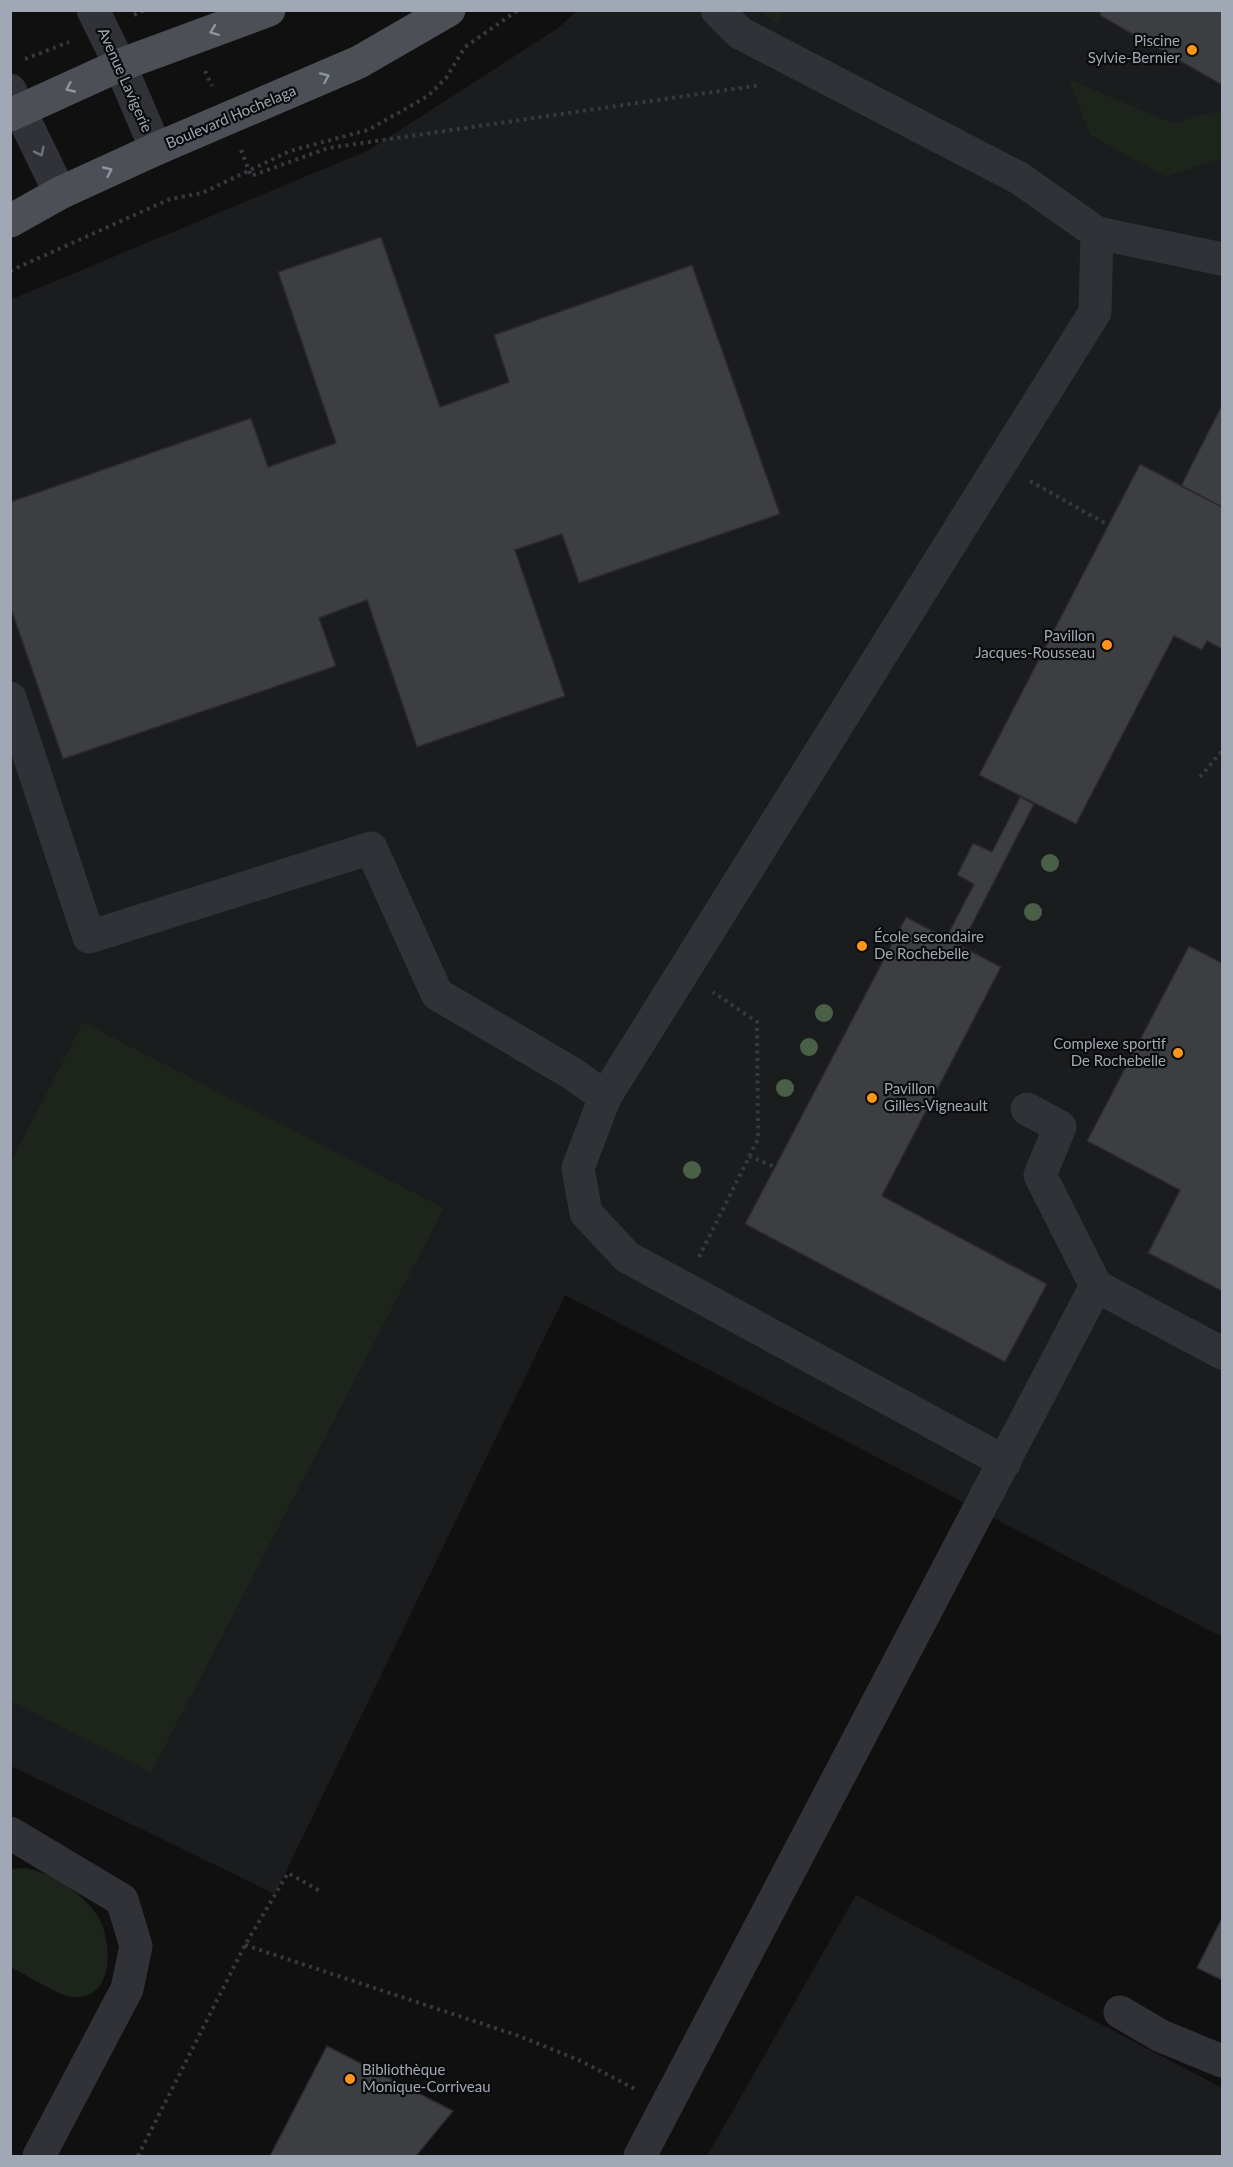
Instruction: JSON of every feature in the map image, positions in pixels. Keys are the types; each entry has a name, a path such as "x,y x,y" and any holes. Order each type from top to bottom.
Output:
{"main road":[{"path":"14,105 269,10"},
{"name":"Boulevard Hochelaga","path":"10,221 60,193 156,149 358,62 449,10"}],"street":[{"name":"Avenue Lavigerie","path":"93,10 120,65 156,149"},
{"path":"717,10 740,33 1019,178 1097,233 1222,259"},
{"path":"14,105 60,193"},
{"path":"1005,1462 627,1257 586,1213 579,1168 605,1096 1095,312 1097,233"},
{"path":"10,698 89,937 371,848 437,994 573,1074 605,1096"},
{"path":"1027,1109 1060,1127 1040,1175 1096,1286 1222,1353"},
{"path":"642,2153 1096,1286"},
{"path":"10,1833 122,1900 136,1946 126,1989 39,2157"},
{"path":"1120,2012 1161,2036 1222,2061"}],"path":[{"path":"10,271 170,199 202,193 299,148 368,130 428,96 446,78 465,47 518,10"},
{"path":"249,171 251,176 328,148 765,84"},
{"path":"1062,499 1108,525"},
{"path":"1200,777 1222,751"},
{"path":"683,970 756,1023 758,1139 684,1287"},
{"path":"749,1156 775,1167"},
{"path":"138,2157 245,1945 288,1873 320,1891"},
{"path":"245,1945 519,2036 581,2061 667,2106"}],"shaded area":[{"name":"École secondaire De Rochebelle","path":"577,11 1222,11 1222,1637 565,1295 275,1894 11,1766 10,300 369,150 558,28"},
{"path":"760,11 783,11 778,24"},
{"path":"1069,79 1172,123 1222,110 1222,158 1166,177 1090,135"},
{"path":"83,1022 444,1208 151,1773 11,1701 11,1162"},
{"path":"27,1868 60,1881 80,1896 96,1913 105,1934 107,1960 106,1973 101,1984 93,1992 83,1997 68,1996 11,1967 10,1869"},
{"path":"856,1895 1222,2088 1222,2156 707,2156"}],"building":[{"name":"Piscine Sylvie-Bernier","path":"1099,10 1222,10 1222,85 1101,16"},
{"path":"381,237 440,407 509,382 494,335 692,265 780,514 579,583 562,534 515,550 565,696 417,747 367,600 319,618 336,666 63,759 10,606 10,502 251,418 268,467 336,443 278,272"},
{"path":"1222,405 1222,507 1181,486"},
{"name":"Pavillon Jacques-Rousseau","path":"1140,464 1222,507 1222,649 1207,641 1202,650 1174,636 1076,824 979,775"},
{"path":"1020,797 1034,804 961,946 946,938 974,884 957,875 973,843 992,852"},
{"name":"Pavillon Gilles-Vigneault","path":"906,917 1001,967 882,1196 1047,1284 1005,1362 745,1224"},
{"name":"Complexe sportif De Rochebelle","path":"1189,946 1222,963 1222,1291 1148,1253 1180,1190 1087,1141"},
{"path":"1222,1918 1222,1980 1197,1968"},
{"name":"Bibliothèque Monique-Corriveau","path":"327,2046 453,2111 416,2156 270,2156"}],"place":[{"name":"Piscine Sylvie-Bernier","path":"1192,50"},
{"name":"Pavillon Jacques-Rousseau","path":"1107,645"},
{"name":"École secondaire De Rochebelle","path":"862,946"},
{"name":"Complexe sportif De Rochebelle","path":"1178,1053"},
{"name":"Pavillon Gilles-Vigneault","path":"872,1098"},
{"name":"Bibliothèque Monique-Corriveau","path":"350,2079"}]}
